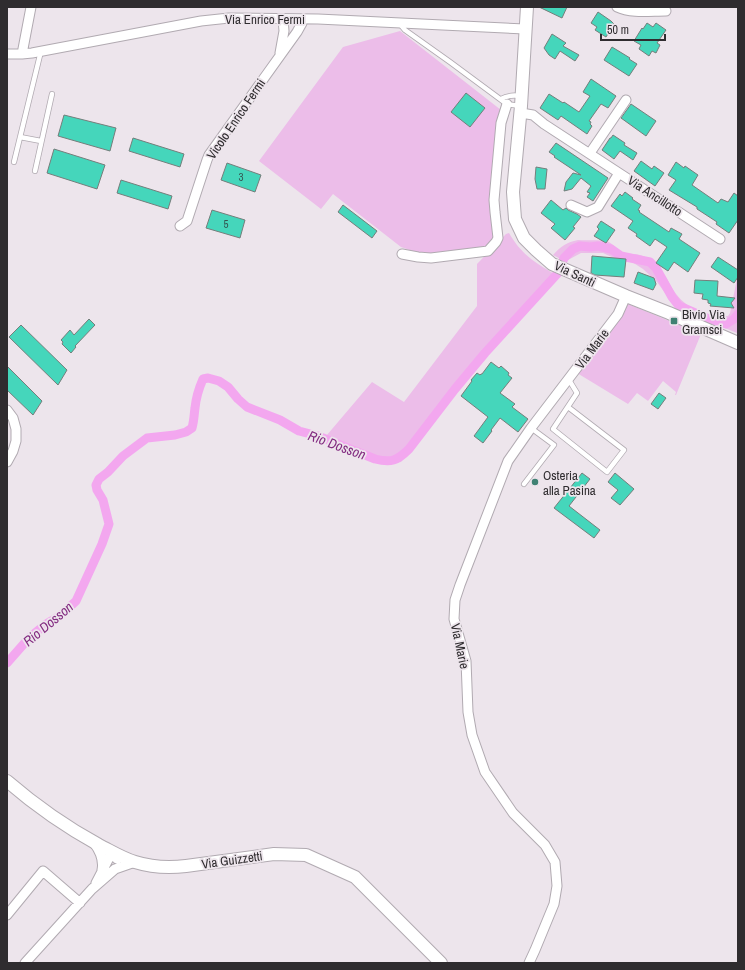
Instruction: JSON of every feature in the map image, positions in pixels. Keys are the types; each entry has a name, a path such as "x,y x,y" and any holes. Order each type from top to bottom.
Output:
{"street":[{"path":"22,54 32,7"},
{"name":"Via Santi","path":"527,7 521,105 513,192 515,218 524,238 552,264 738,343"},
{"path":"617,7 636,12 666,11"},
{"name":"Via Enrico Fermi","path":"7,54 22,54 41,51 202,21 229,18 318,19 525,29"},
{"name":"Vicolo Enrico Fermi","path":"279,58 284,31 283,19"},
{"name":"Vicolo Enrico Fermi","path":"180,226 187,221 207,160 297,32 302,23 302,19"},
{"path":"590,154 626,100"},
{"path":"402,254 431,258 488,251 496,242 498,234 494,200 504,102"},
{"name":"Via Ancillotto","path":"521,105 544,124 720,239"},
{"path":"571,205 588,212 598,207 619,173"},
{"name":"Via Marie","path":"529,963 554,904 557,886 555,862 545,845 513,814 485,772 472,735 468,712 466,662 454,619 455,600 508,461 531,428 618,314 626,296"},
{"path":"7,410 13,418 16,429 16,441 14,451 7,462"},
{"name":"Via Guizzetti","path":"7,781 42,810 92,841 135,862 172,868 274,854 306,855 355,877 441,963"},
{"path":"92,841 98,848 105,873"},
{"path":"25,963 92,889 105,873 109,858 116,854"},
{"path":"105,873 135,862"},
{"path":"7,915 43,871 80,902"}],"lane":[{"path":"400,23 405,30 504,102 521,105"},
{"path":"14,162 41,51"},
{"path":"35,171 52,94"},
{"path":"504,102 506,96 510,95 521,105"},
{"path":"20,137 42,142"},
{"path":"568,380 577,393 553,429 607,472 624,450 568,407"},
{"path":"524,484 554,445 531,428"}],"shaded area":[{"path":"400,31 501,110 495,239 487,251 424,255 401,247 333,194 321,209 259,161 343,47"},
{"path":"509,233 524,253 556,275 502,340 485,357 430,428 401,462 382,464 321,442 372,382 404,402 477,306 477,264 506,234"},
{"path":"578,240 609,242 624,253 643,256 653,262 660,269 674,291 685,303 705,314 728,316 730,313 738,274 737,333 676,308 657,282 643,269 632,262 616,259 603,253 581,253 566,262 553,255 564,245"},
{"path":"628,304 701,334 676,395 676,392 663,381 648,401 637,393 628,404 577,373"}],"building":[{"path":"539,7 567,7 562,18"},
{"path":"598,12 614,24 606,37 595,30 597,27 591,23"},
{"path":"647,23 653,27 656,23 666,30 657,43 660,45 656,53 652,51 649,56 639,49 641,45 634,41"},
{"path":"552,34 566,43 563,46 579,55 575,61 560,51 555,59 549,55 544,48"},
{"path":"612,47 637,64 629,76 604,60"},
{"path":"591,79 616,96 608,108 601,104 589,121 591,122 590,124 592,126 587,134 561,116 558,120 540,108 549,94 579,112 590,96 583,92"},
{"path":"466,93 485,108 470,127 451,112"},
{"path":"631,104 656,121 646,136 621,118"},
{"path":"64,115 116,128 110,151 58,136"},
{"path":"613,135 625,143 624,145 637,153 633,160 620,151 614,159 602,150"},
{"path":"133,138 184,154 180,167 129,151"},
{"path":"556,143 608,178 593,201 587,197 590,193 587,192 591,186 581,178 572,189 564,191 566,182 573,173 581,175 549,152"},
{"path":"54,149 105,165 97,189 47,173"},
{"path":"641,161 652,169 654,166 664,173 655,186 634,171"},
{"path":"676,162 698,175 692,185 718,203 721,199 728,202 734,193 738,196 738,220 729,233 716,224 717,222 697,209 697,207 669,190 676,180 668,175"},
{"path":"227,163 261,175 255,192 221,180"},
{"path":"536,167 547,169 545,189 537,189 535,179"},
{"path":"121,180 172,196 168,209 117,193"},
{"path":"625,192 641,205 638,210 640,211 639,212 669,232 671,228 682,234 679,239 700,253 688,272 674,262 668,271 656,263 667,247 655,239 650,246 628,228 633,221 611,206 620,194 622,196"},
{"path":"551,200 563,210 566,208 581,217 573,227 575,228 565,240 551,228 555,224 541,213"},
{"path":"343,205 377,231 372,238 338,212"},
{"path":"212,210 245,220 240,238 206,228"},
{"path":"601,221 615,230 606,243 594,236 599,229 597,227"},
{"path":"592,256 626,259 624,277 595,275 591,273"},
{"path":"718,257 738,270 738,277 734,283 711,267"},
{"path":"638,272 654,278 656,284 653,290 634,283"},
{"path":"695,280 718,281 717,296 735,298 731,303 734,308 710,306 711,304 708,303 708,300 702,299 703,294 694,293"},
{"path":"89,319 95,325 75,346 76,347 71,353 62,344 63,342 61,340 70,330 74,335"},
{"path":"21,325 67,370 58,385 9,337"},
{"path":"491,362 499,368 501,366 512,378 500,393 515,404 512,407 528,419 518,432 500,418 483,443 474,436 488,417 461,396 477,373 480,375 482,374"},
{"path":"7,366 42,401 33,415 7,390"},
{"path":"659,393 666,398 658,409 651,404"},
{"path":"582,473 590,479 569,506 600,530 594,538 554,508"},
{"path":"615,473 634,489 620,505 611,498 618,490 608,482"}],"waterway":[{"name":"Rio Dosson","path":"7,663 29,638 46,624 61,615 76,601 102,544 109,524 103,500 97,490 96,485 99,479 123,456 147,438 175,435 186,432 192,428 195,404 203,379 208,378 219,381 228,387 247,407 280,420 299,431 318,436 375,459 390,461 401,456 409,449 485,353 558,273 564,258 573,249 580,246 598,246 611,249 621,256 650,262 656,268 672,297 679,306 709,319 726,324 734,319 738,314"}],"place":[{"name":"Bivio Via Gramsci","path":"674,321"},
{"name":"Osteria alla Pasina","path":"535,482"}]}
